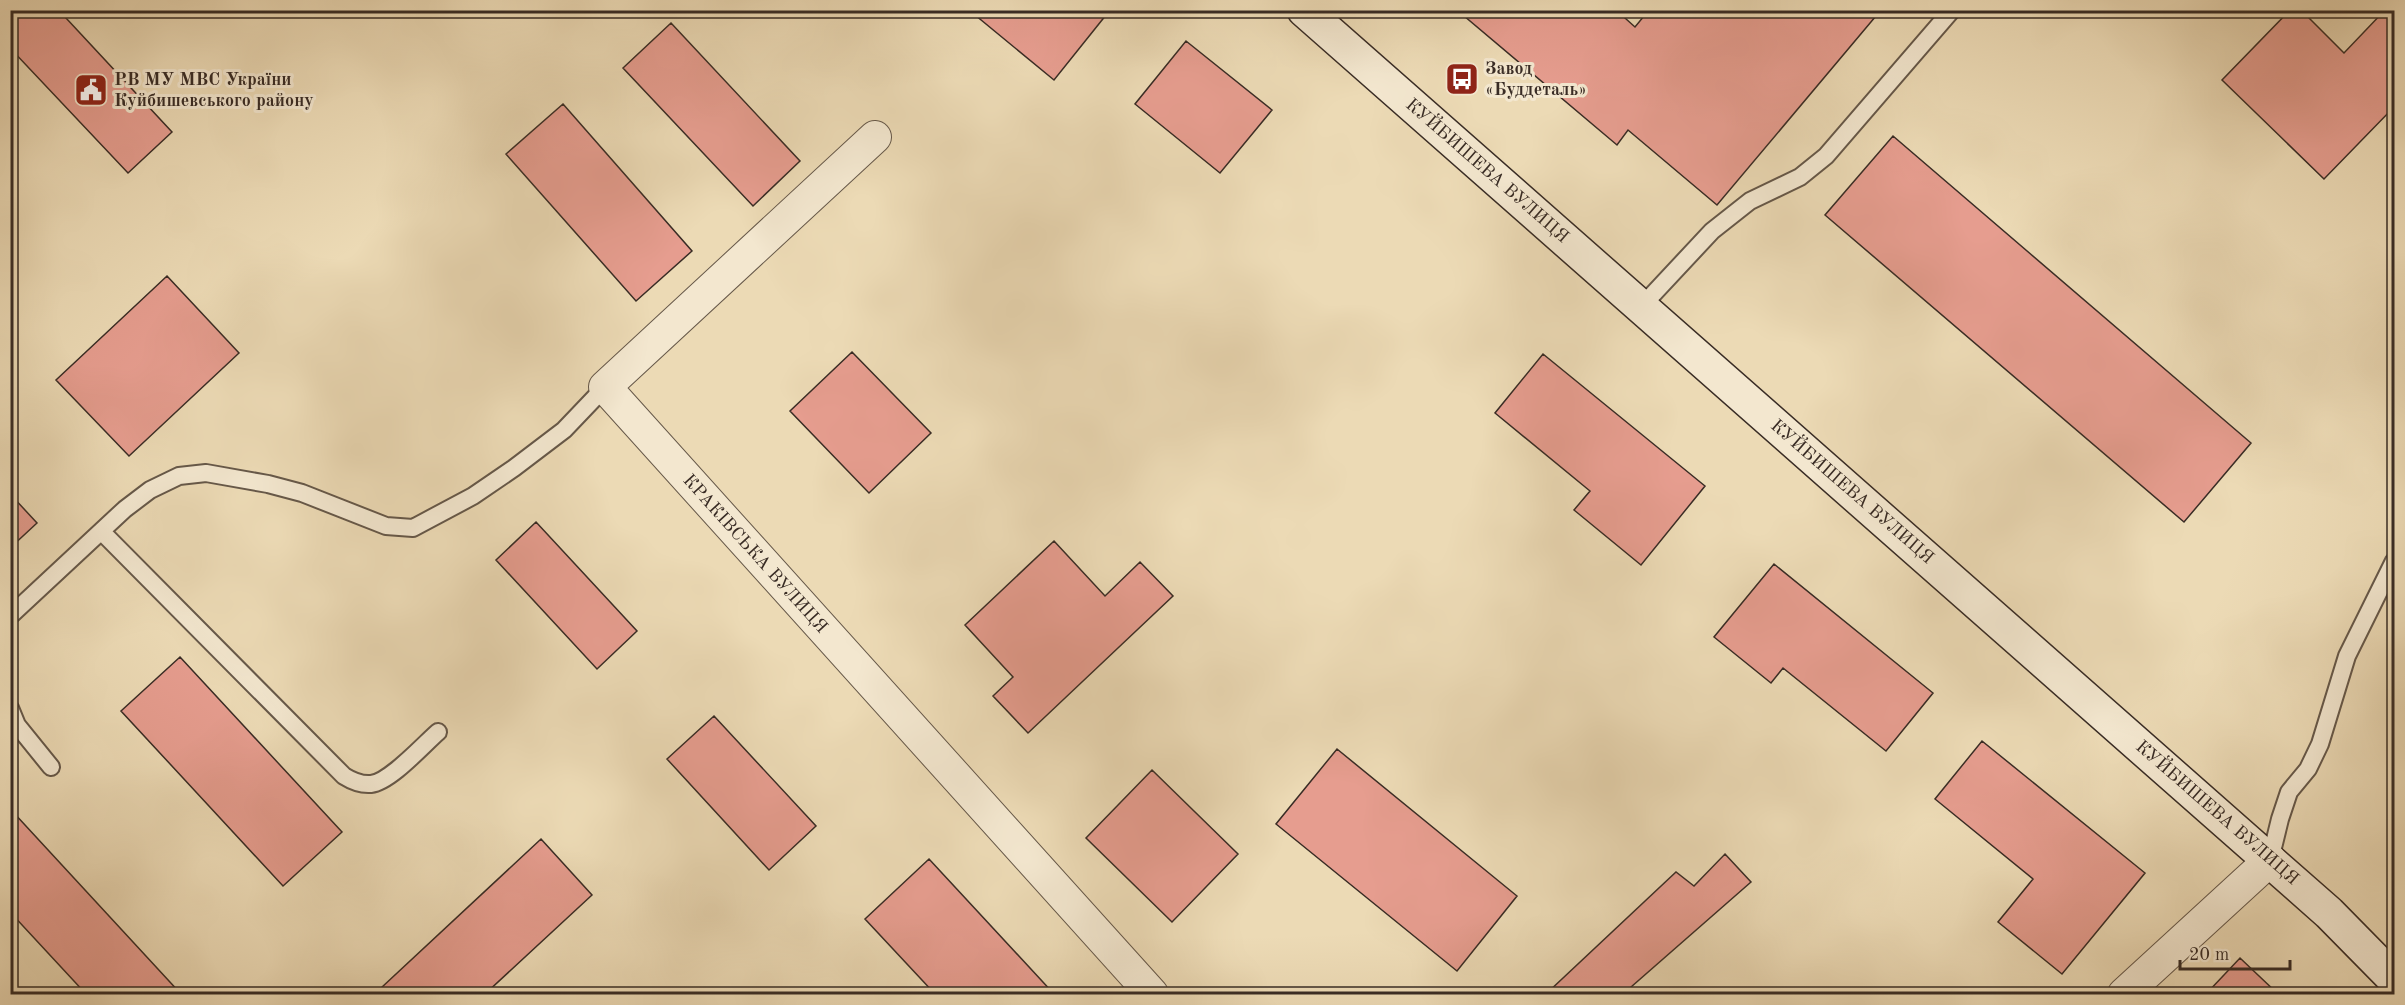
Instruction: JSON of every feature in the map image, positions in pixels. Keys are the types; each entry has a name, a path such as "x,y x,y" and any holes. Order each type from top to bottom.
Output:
{"main road":[{"name":"КУЙБИШЕВА ВУЛИЦЯ","path":"1304,10 2270,860 2329,913 2394,979"}],"street":[{"path":"605,387 875,137"},
{"name":"КРАКІВСЬКА ВУЛИЦЯ","path":"605,387 1152,994"},
{"path":"2124,994 2270,860"}],"lane":[{"path":"1641,307 1712,231 1750,201 1800,177 1826,156 1952,10"},
{"path":"10,616 125,509 150,490 179,476 206,474 268,484 302,493 386,526 413,528 473,496 514,468 564,430 605,387"},
{"path":"102,532 344,776 358,784 372,784 386,777 438,732"},
{"path":"2270,860 2289,792 2308,769 2320,744 2347,656 2394,561"},
{"path":"10,708 17,725 51,767"}],"building":[{"name":"РВ МУ МВС України Куйбишевського району","path":"10,10 74,10 66,18 172,132 128,173 10,48 10,35 13,32 10,30"},
{"path":"969,10 1100,10 1106,15 1054,80"},
{"path":"1457,10 1616,10 1635,27 1649,10 1881,10 1717,205 1628,130 1617,145"},
{"path":"2290,10 2301,10 2344,53 2385,10 2394,10 2394,107 2324,179 2222,80"},
{"path":"671,23 800,161 753,206 623,68"},
{"path":"1186,41 1272,110 1220,173 1135,104"},
{"path":"563,104 692,251 636,301 506,154"},
{"path":"1893,136 2251,443 2184,522 1825,215"},
{"path":"167,276 239,353 129,456 56,380"},
{"path":"852,352 931,433 869,493 790,411"},
{"path":"1543,354 1705,486 1641,565 1574,510 1590,491 1495,413"},
{"path":"12,496 37,523 10,548 10,498"},
{"path":"536,522 637,631 597,669 496,560"},
{"path":"1054,541 1105,596 1140,562 1173,596 1028,733 993,696 1013,677 965,625"},
{"path":"1774,564 1933,693 1886,751 1783,668 1771,683 1714,637"},
{"path":"180,657 342,832 283,886 121,711"},
{"path":"714,716 816,826 769,870 667,759"},
{"path":"1982,741 2145,873 2062,974 1998,922 2033,879 1935,799"},
{"path":"1337,749 1517,896 1457,971 1276,824"},
{"path":"1152,770 1238,854 1172,922 1086,838"},
{"path":"13,812 181,994 86,994 10,912 10,815"},
{"path":"541,839 592,895 485,994 387,994 381,988"},
{"path":"1725,854 1751,882 1623,994 1546,994 1676,872 1694,886"},
{"path":"929,859 1054,994 935,994 865,919"},
{"path":"2240,958 2278,994 2206,994"}],"place":[{"name":"Завод «Буддеталь»","path":"1462,79"},
{"name":"РВ МУ МВС України Куйбишевського району","path":"91,90"}]}
